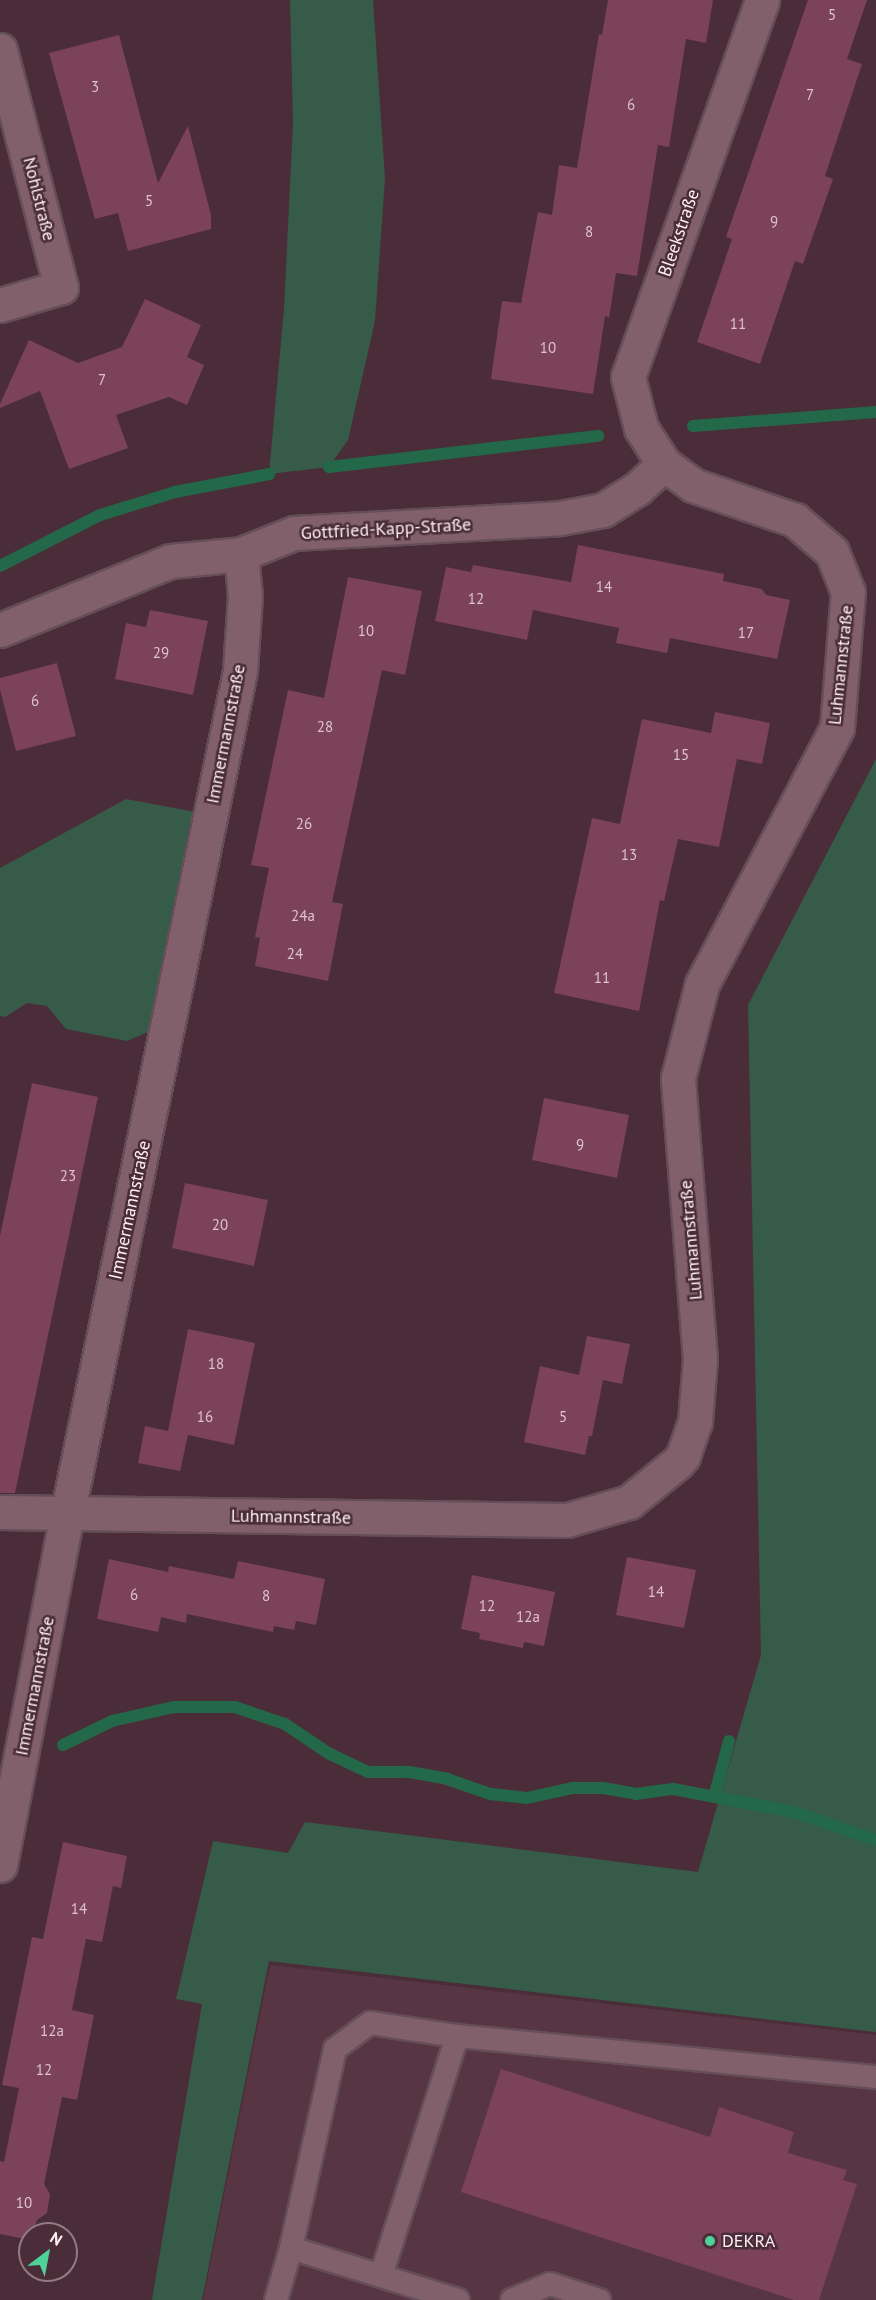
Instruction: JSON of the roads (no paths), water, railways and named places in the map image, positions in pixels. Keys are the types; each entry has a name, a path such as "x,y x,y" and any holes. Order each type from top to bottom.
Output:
{"street":[{"name":"Bleekstraße","path":"664,464 641,428 628,377 762,0"},
{"name":"Nohlstraße","path":"0,50 61,287 0,305"},
{"name":"Gottfried-Kapp-Straße","path":"0,630 171,561 241,554 294,534 560,518 603,510 637,489 664,464"},
{"name":"Luhmannstraße","path":"0,1512 67,1515 567,1520 629,1502 678,1462 682,1456 695,1422 700,1359 678,1078 702,984 837,729 848,592 832,552 795,520 693,485 664,464"},
{"name":"Immermannstraße","path":"0,1865 67,1515 240,671 245,596 241,554"}],"lane":[{"path":"276,2300 291,2248 335,2049 370,2024 457,2036 876,2077"},
{"path":"381,2276 457,2036"},
{"path":"291,2248 458,2300"},
{"path":"512,2300 550,2284 598,2300"}],"waterway":[{"path":"693,426 876,412"},
{"path":"329,467 598,436"},
{"path":"0,566 100,515 175,492 269,474"},
{"path":"63,1745 112,1721 174,1707 235,1707 285,1724 328,1753 368,1772 409,1772 447,1779 490,1794 527,1798 572,1788 603,1788 636,1794 673,1789 794,1812 876,1840"},
{"path":"714,1797 729,1741"}],"place":[{"name":"DEKRA","path":"710,2241"}]}
